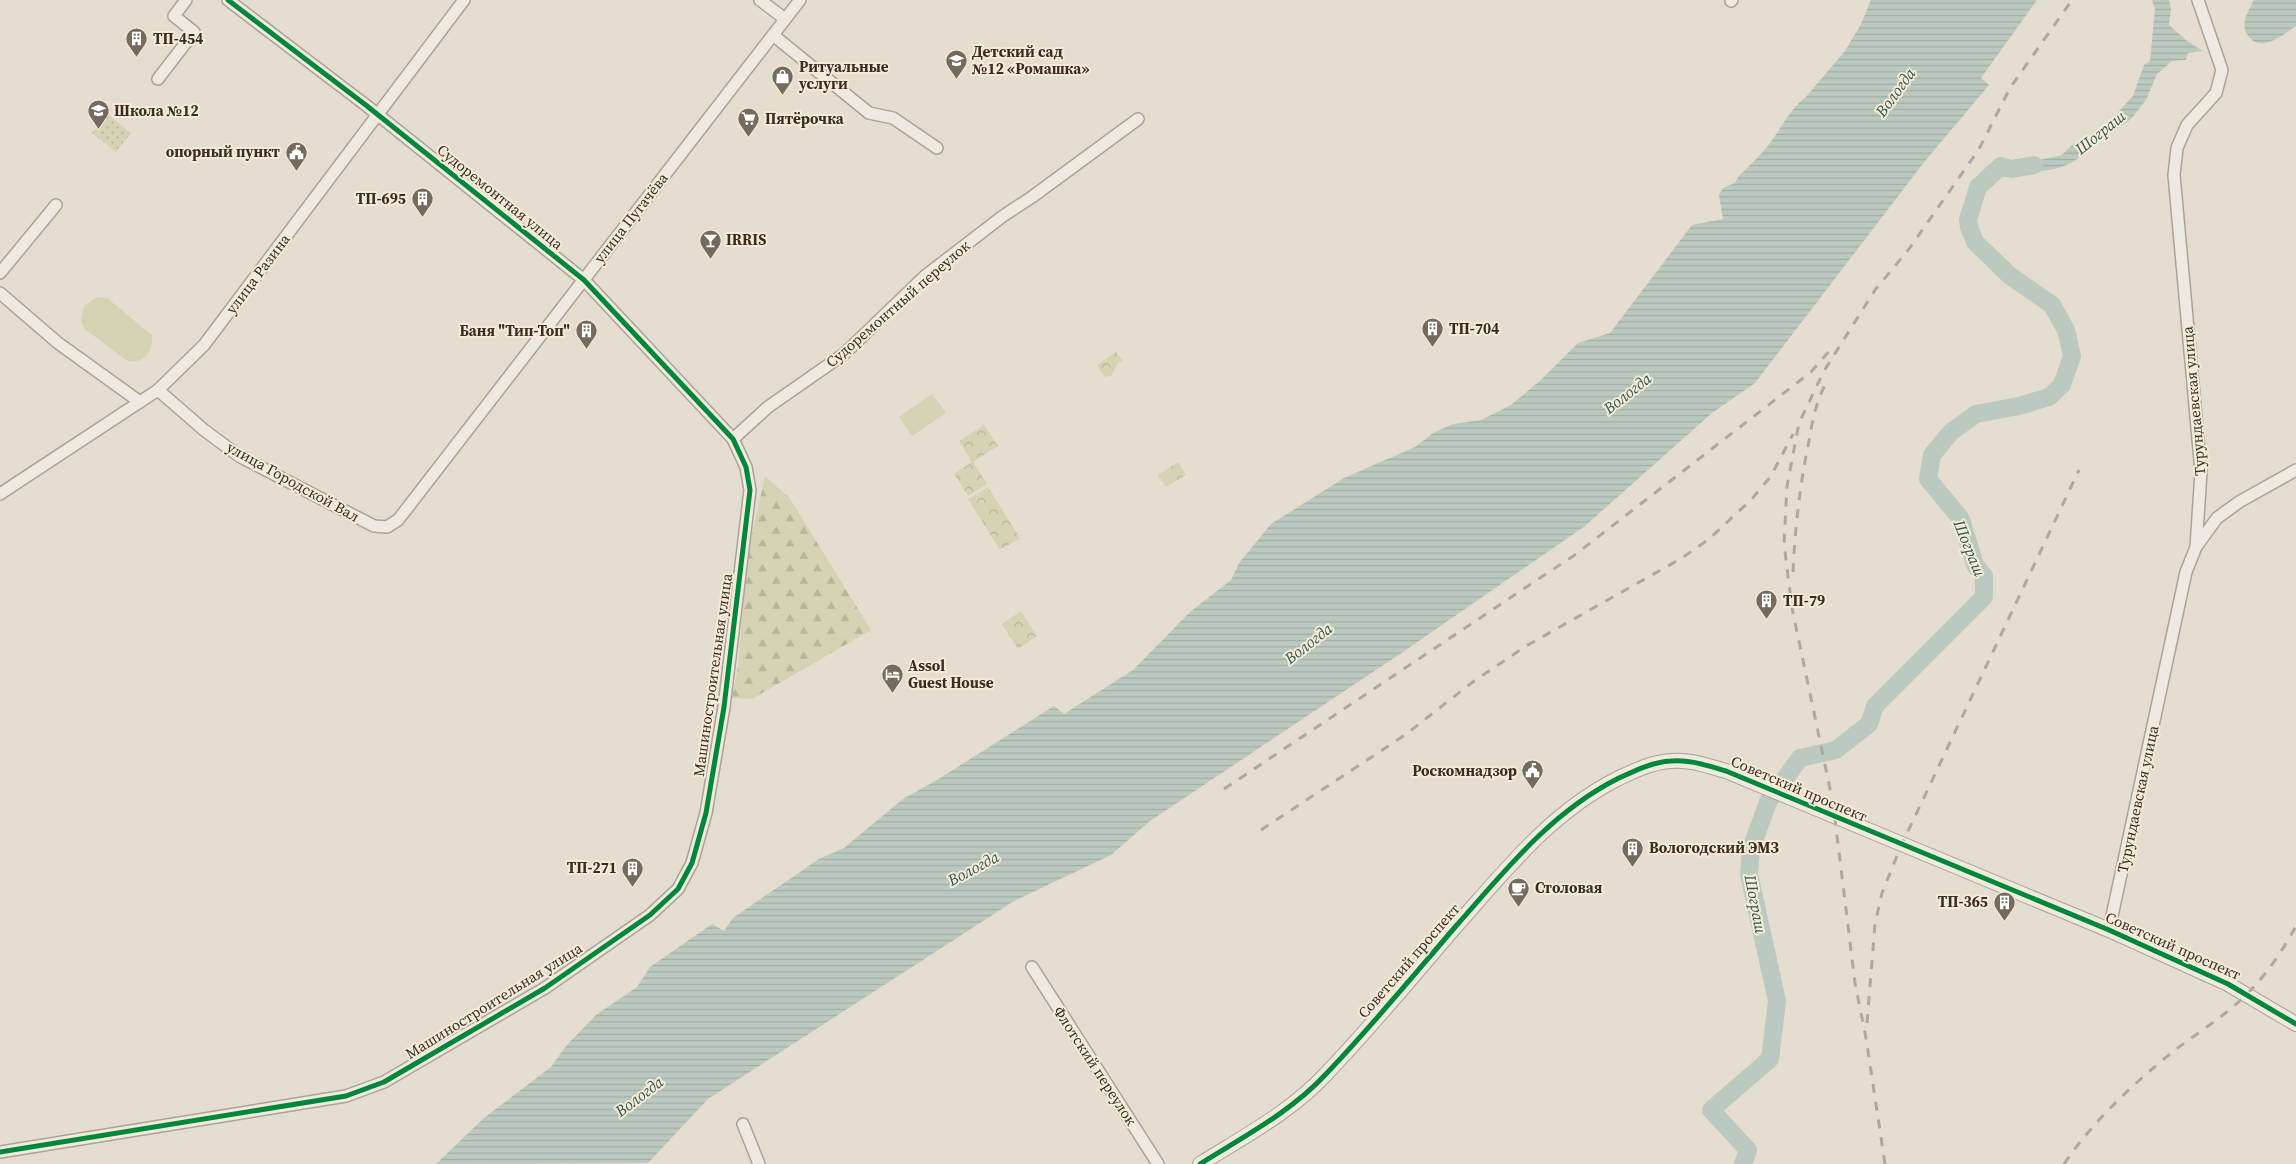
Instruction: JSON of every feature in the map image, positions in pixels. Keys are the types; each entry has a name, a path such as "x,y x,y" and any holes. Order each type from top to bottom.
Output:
{"street":[{"path":"158,78 194,32 174,16 186,0"},
{"name":"Судоремонтная улица","path":"228,0 378,115 584,280 733,439"},
{"name":"улица Разина","path":"0,494 158,390 204,345 464,0"},
{"path":"760,0 785,19"},
{"name":"улица Пугачёва","path":"387,527 398,520 800,0"},
{"name":"Турундаевская улица","path":"2109,930 2186,572 2196,547 2201,472 2174,175 2177,148 2187,125 2216,93 2222,70 2198,0"},
{"path":"773,35 869,113 893,118 937,148"},
{"name":"Судоремонтный переулок","path":"733,439 768,407 844,354 925,276 1003,216 1138,119"},
{"path":"0,272 56,205"},
{"path":"0,293 58,343 140,402"},
{"name":"улица Городской Вал","path":"158,390 204,430 239,456 374,526 387,527"},
{"name":"Машиностроительная улица","path":"0,1152 346,1096 384,1082 545,988 650,915 678,888 692,862 706,813 725,697 750,490 746,467 733,439"},
{"path":"2196,547 2217,518 2239,502 2296,470"},
{"name":"Советский проспект","path":"1200,1164 1271,1120 1325,1076 1518,855 1562,814 1605,785 1650,765 1671,761 1705,765 1754,782 1901,846 2109,930 2228,984 2296,1024"},
{"name":"Флотский переулок","path":"1032,967 1158,1164"},
{"path":"743,1124 758,1164"}],"green space":[{"path":"107,114 131,133 116,152 92,133"},
{"path":"96,298 108,299 152,335 149,351 142,359 138,361 126,360 85,329 81,318 84,306"},
{"path":"1116,352 1123,361 1117,364 1111,376 1105,377 1097,365"},
{"path":"932,394 946,413 912,436 899,417"},
{"path":"984,425 998,446 973,462 987,484 968,496 954,474 972,462 959,441"},
{"path":"1178,462 1186,475 1166,487 1158,475"},
{"path":"765,477 789,497 871,630 752,699 732,698 738,667 747,555"},
{"path":"988,487 1020,538 1000,550 968,499"},
{"path":"1021,611 1037,636 1018,649 1002,624"}],"water":[{"name":"Вологда","path":"1871,0 2037,0 1981,78 1989,85 1925,161 1755,383 1712,413 1585,526 1403,652 1150,821 1111,855 1014,901 708,1099 648,1163 436,1164 484,1118 551,1067 566,1046 596,1015 637,987 650,967 712,924 724,931 733,918 819,859 844,848 903,799 937,780 1054,706 1064,714 1133,670 1190,612 1231,580 1239,563 1271,524 1344,478 1415,447 1433,433 1453,424 1481,420 1511,405 1542,379 1578,343 1610,333 1692,225 1723,219 1719,195 1723,188 1735,183 1738,177 1774,138 1800,101 1805,98 1845,51 1861,24"},
{"path":"2152,0 2169,0 2171,9 2169,25 2187,41 2203,51 2188,53 2186,60 2172,61 2157,74 2146,100 2131,119 2069,164 2040,171 2011,169 2022,164 2062,155 2073,144 2088,139 2109,122 2133,96 2144,65 2150,61 2155,9"},
{"path":"2254,0 2296,0 2296,26 2269,42 2257,43 2247,34 2244,25"}],"waterway":[{"name":"Шограш","path":"1743,1164 1748,1150 1711,1110 1770,1059 1777,1001 1749,874 1751,849 1768,802 1800,758 1836,750 1869,724 1875,706 1984,597 1984,576 1975,565 1961,519 1928,479 1932,455 1951,432 1976,414 2019,406 2049,397 2062,385 2072,356 2066,330 2052,305 2009,275 1975,242 1969,227 1968,220 1978,187 2001,166 2011,169 2034,165"}],"railway":[{"path":"1885,1164 1866,1038 1855,983 1833,803 1792,608 1784,544 1787,486 1799,423 1824,371 1875,290 1909,249 1979,149 2010,88 2072,0"},
{"path":"1224,789 1576,554 1811,372 1832,348"},
{"path":"1793,572 1803,473 1815,413 1825,385"},
{"path":"1261,830 1405,735 1474,681 1526,646 1682,558 1709,539 1751,500 1771,476 1793,434"},
{"path":"1867,1023 1875,924 1882,893 1901,846 2079,470"},
{"path":"2064,1164 2101,1117 2130,1089 2175,1050 2247,994 2274,962 2296,926"}],"cycle path":[{"path":"0,1152 346,1096 384,1082 545,988 650,915 678,889 692,863 706,813 724,707 750,490 746,467 733,439 584,280 367,106 228,0"},
{"path":"1200,1164 1266,1123 1312,1088 1392,1001 1511,864 1550,826 1570,809 1617,779 1643,767 1664,762 1692,762 1726,771 2109,930 2228,984 2296,1024"}],"place":[{"name":"ТП-454","path":"137,58"},
{"name":"Детский сад №12 «Ромашка»","path":"956,80"},
{"name":"Ритуальные услуги","path":"783,95"},
{"name":"Школа №12","path":"98,130"},
{"name":"Пятёрочка","path":"749,138"},
{"name":"опорный пункт","path":"296,171"},
{"name":"ТП-695","path":"422,218"},
{"name":"IRRIS","path":"710,259"},
{"name":"ТП-704","path":"1433,348"},
{"name":"Баня \"Тип-Топ\"","path":"586,350"},
{"name":"ТП-79","path":"1767,620"},
{"name":"Assol Guest House","path":"892,694"},
{"name":"Роскомнадзор","path":"1533,790"},
{"name":"Вологодский ЭМЗ","path":"1633,867"},
{"name":"ТП-271","path":"633,887"},
{"name":"Столовая","path":"1519,907"},
{"name":"ТП-365","path":"2004,921"}]}
